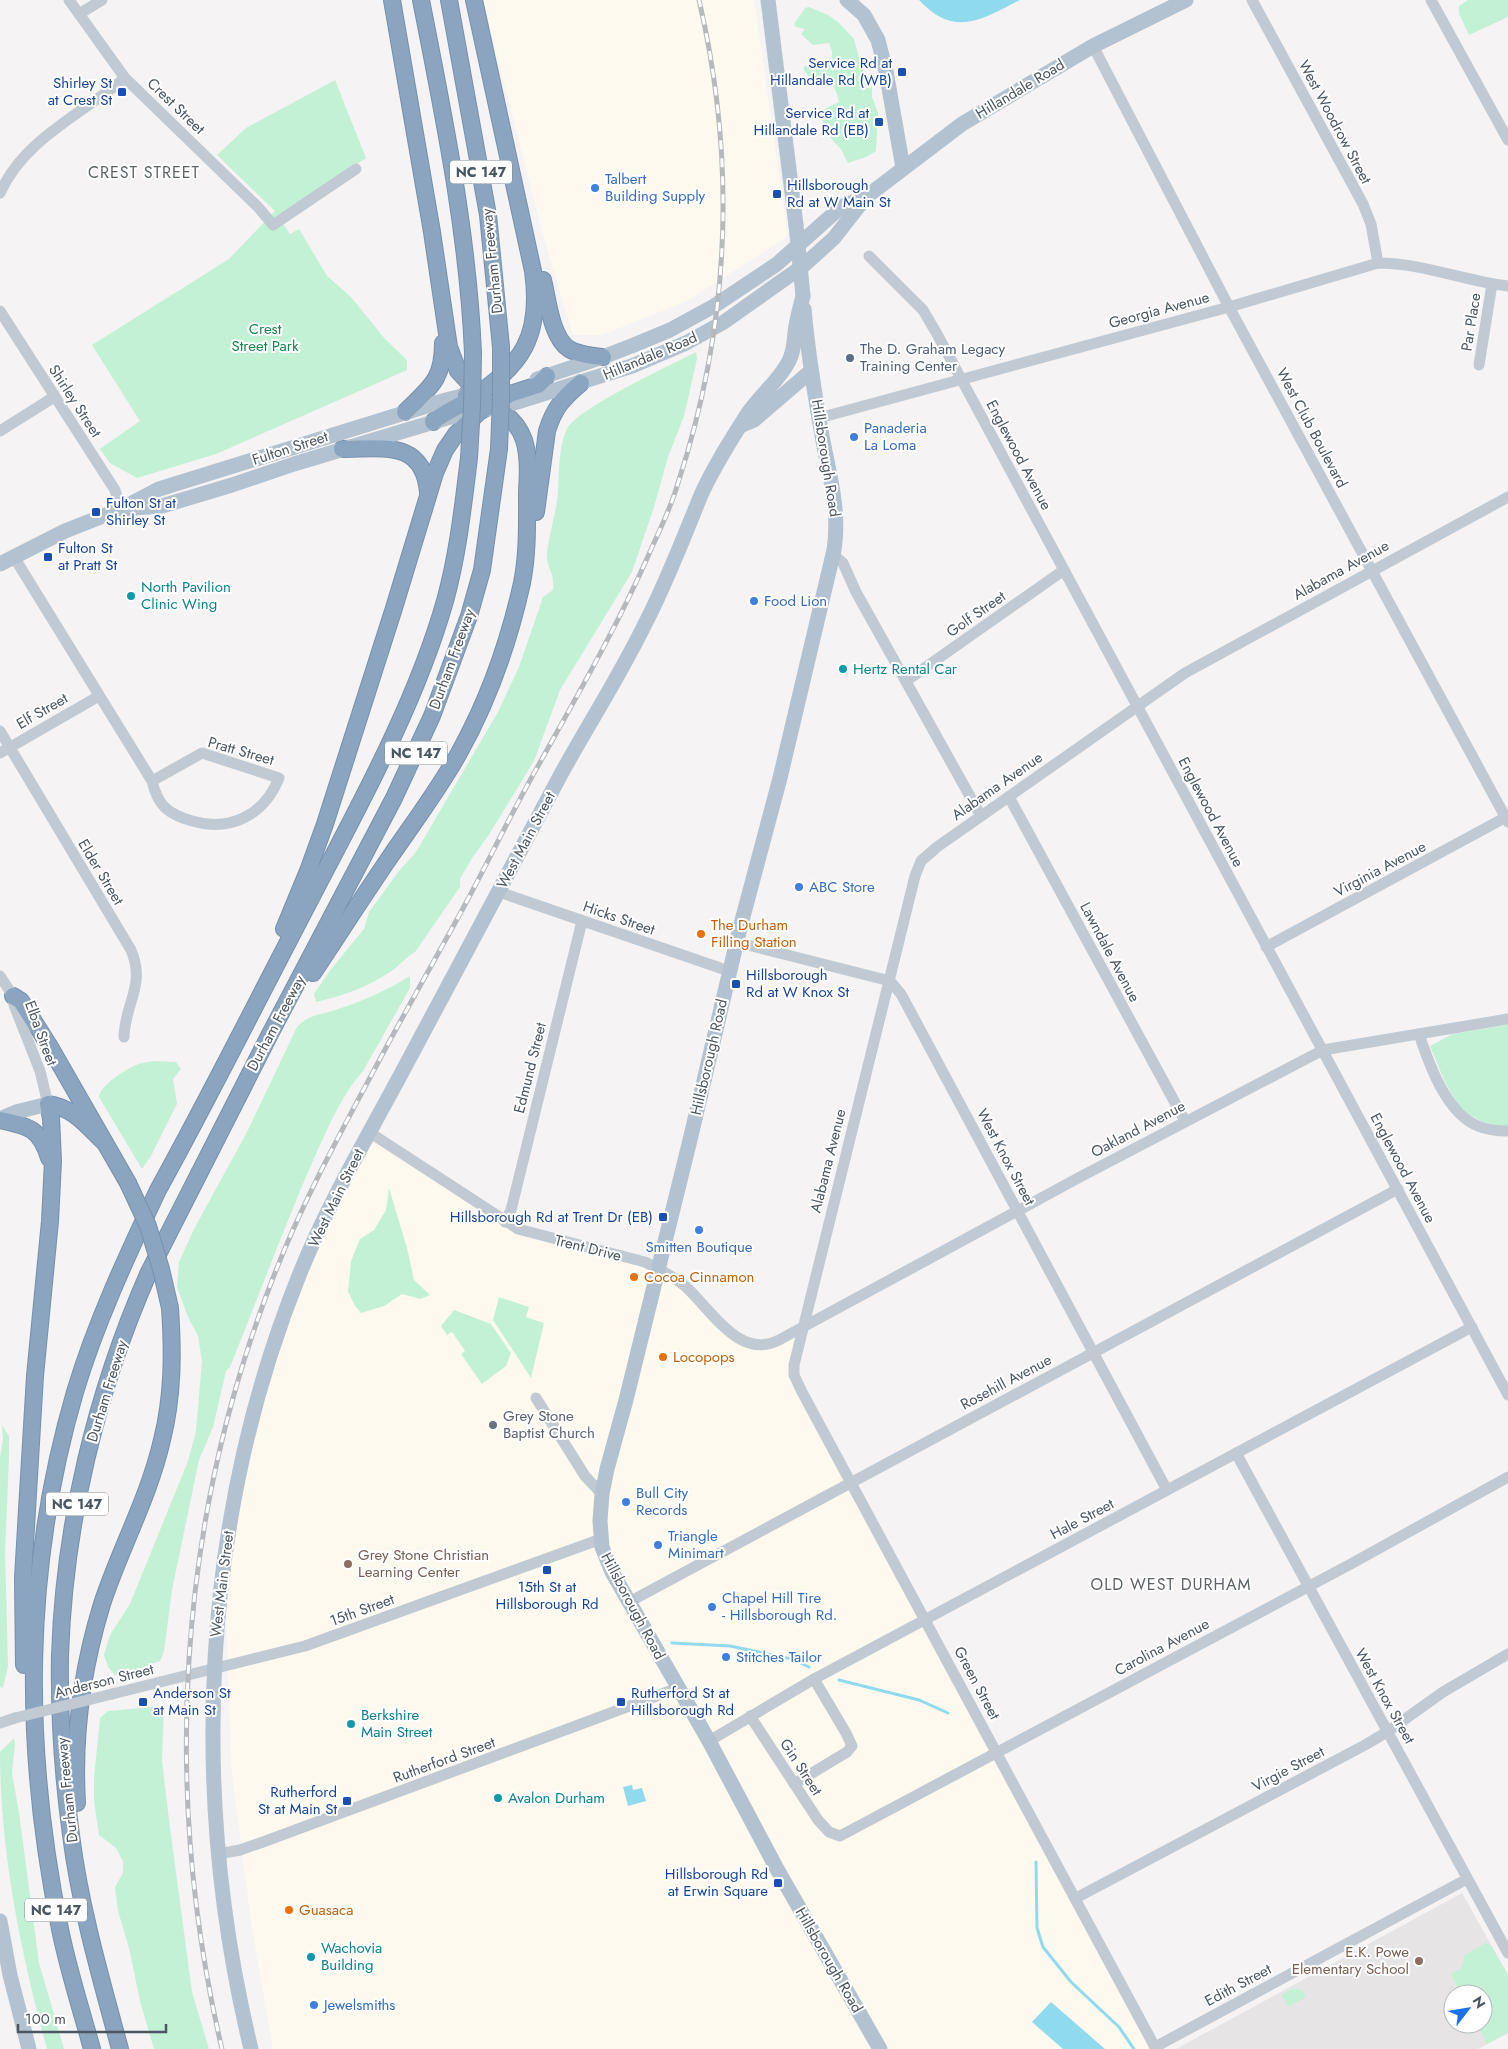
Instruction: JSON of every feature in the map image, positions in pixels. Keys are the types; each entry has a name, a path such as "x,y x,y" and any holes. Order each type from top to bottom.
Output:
{"highway":[{"path":"270,1034 286,1017 459,753 486,694 501,653 522,582 526,553 528,463 524,440 512,420 484,401 454,364 446,332 432,232 392,0"},
{"name":"Durham Freeway","path":"92,2049 59,1923 44,1838 36,1768 33,1707 37,1586 42,1545 58,1457 75,1392 93,1338 137,1233 382,759 429,647 450,580 469,458 473,353 462,232 445,121 421,0"},
{"name":"Durham Freeway","path":"120,2049 87,1920 71,1837 65,1782 61,1730 60,1656 68,1559 84,1470 109,1380 139,1294 177,1214 394,798 435,707 469,616 482,570 499,449 501,347 488,215 449,0"},
{"path":"255,1005 267,964 290,914 322,833 435,473 445,450 456,434 526,346 536,314 537,296 474,0"},
{"path":"522,222 535,249 556,333 562,343 570,349 582,355 603,357"},
{"path":"405,412 427,392 434,382 441,368 443,338 446,332"},
{"path":"440,420 441,414 538,385 547,376"},
{"path":"526,553 533,531 547,431 551,418 560,402 581,383"},
{"path":"342,449 393,449 406,452 415,459 422,470 427,481 428,495"},
{"path":"13,996 21,1001 78,1093 128,1183 148,1226 170,1308 171,1392 162,1441 102,1605 82,1690 77,1734 76,1785 87,1920"},
{"path":"36,1768 25,1708 23,1578 35,1376 53,1170 52,1135 48,1104 72,1111 104,1142"},
{"path":"0,1119 29,1127 42,1138 53,1170"}],"main road":[{"name":"Hillsborough Road","path":"768,0 796,225 811,371 836,516 836,534 833,557 780,778 736,942 602,1494 600,1521 601,1539 608,1563 709,1742 777,1869 880,2049"},
{"path":"846,0 864,15 878,40 886,71 902,168"},
{"name":"Hillandale Road","path":"484,401 581,383 654,358 686,344 724,322 803,266 834,238 866,197 902,168 982,111 1093,46 1186,0"},
{"name":"Hillandale Road","path":"547,376 603,357 670,330 714,306 777,264 840,207 866,197"},
{"name":"West Main Street","path":"251,2049 225,1916 218,1854 215,1806 214,1644 220,1588 236,1489 250,1421 272,1350 300,1274 341,1183 561,774 645,626 710,474 750,411 786,367 792,354 802,296"},
{"name":"West Main Street","path":"742,425 754,420 811,371"},
{"name":"Fulton Street","path":"0,564 82,523 121,509 159,489 405,412 484,401"},
{"name":"Fulton Street","path":"121,509 162,506 440,420"},
{"path":"0,1119 16,1112 48,1104"},
{"path":"0,1920 10,1975 29,2049"}],"street":[{"name":"Crest Street","path":"69,0 125,78 258,207 273,225 356,169"},
{"path":"79,14 102,0"},
{"name":"West Woodrow Street","path":"1252,0 1363,204 1371,224 1378,263"},
{"path":"1431,0 1508,140"},
{"name":"West Club Boulevard","path":"1093,46 1229,306 1507,819"},
{"path":"0,192 11,172 34,146 125,78"},
{"name":"Englewood Avenue","path":"869,256 923,310 1508,1395"},
{"name":"Georgia Avenue","path":"819,418 1229,306 1378,263 1400,263 1508,286"},
{"name":"Par Place","path":"1479,365 1492,284"},
{"name":"Shirley Street","path":"0,311 54,398 115,490 121,509"},
{"path":"0,431 54,398"},
{"name":"Alabama Avenue","path":"803,1326 917,868 926,856 1185,673 1508,497"},
{"name":"Pratt Street","path":"14,557 152,781 161,805 168,811 176,816 215,825 240,819 262,805 274,792 279,778 202,753 152,781"},
{"path":"833,557 856,592 981,816"},
{"name":"Golf Street","path":"906,681 1064,570"},
{"name":"Elf Street","path":"5,750 99,696"},
{"name":"Elder Street","path":"0,731 5,750 131,950 136,964 137,984 125,1020 124,1037"},
{"name":"Lawndale Avenue","path":"1009,796 1185,1122"},
{"name":"Virginia Avenue","path":"1266,948 1507,819"},
{"name":"Hicks Street","path":"499,892 729,971"},
{"name":"Edmund Street","path":"505,1222 511,1210 582,921"},
{"path":"736,942 890,981"},
{"name":"Elba Street","path":"0,976 13,996 14,1005 40,1071 48,1104"},
{"name":"West Knox Street","path":"890,981 901,994 1167,1490"},
{"name":"Oakland Avenue","path":"803,1326 1323,1050 1508,1018"},
{"path":"1420,1034 1427,1059 1443,1090 1457,1111 1477,1126 1508,1131"},
{"name":"Trent Drive","path":"369,1132 505,1222 527,1233 645,1262 658,1268 685,1286 722,1326 743,1340 758,1344 770,1344 803,1326"},
{"name":"Rosehill Avenue","path":"629,1602 1398,1190"},
{"name":"Green Street","path":"803,1326 794,1365 794,1375 1155,2048"},
{"name":"Hale Street","path":"709,1742 814,1679 1472,1327"},
{"path":"536,1398 585,1476 602,1494"},
{"name":"West Knox Street","path":"1236,1453 1508,1953"},
{"name":"Carolina Avenue","path":"829,1832 840,1836 1508,1477"},
{"name":"15th Street","path":"215,1669 334,1636 601,1539"},
{"name":"Virgie Street","path":"1076,1898 1387,1732 1443,1692 1508,1654"},
{"name":"Anderson Street","path":"0,1723 215,1669"},
{"path":"794,1784 847,1752 852,1746 814,1679"},
{"name":"Rutherford Street","path":"218,1854 240,1850 263,1842 678,1688"},
{"name":"Gin Street","path":"750,1716 818,1820 829,1832"},
{"name":"Edith Street","path":"1155,2048 1467,1879"}],"shaded area":[{"path":"483,0 754,0 788,236 687,301 602,335 573,335 542,232"},
{"path":"371,1136 503,1223 642,1266 677,1282 753,1344 801,1331 793,1370 1157,2049 273,2049 252,1928 231,1767 225,1564 262,1387 305,1270"},
{"name":"E.K. Powe Elementary School","path":"1462,1893 1508,1975 1508,2033 1478,2049 1176,2049"}],"green space":[{"path":"1468,0 1508,0 1508,17 1469,35 1459,14 1459,6"},
{"path":"809,7 828,15 838,22 854,39 860,61 872,89 872,97 878,113 876,151 866,157 848,163 841,150 832,140 822,120 824,109 839,102 836,91 827,75 823,74 816,78 809,78 803,68 809,63 817,63 832,58 829,43 813,45 801,34 805,29 796,27 794,24 805,8"},
{"name":"Crest Street Park","path":"335,80 366,158 278,216 290,234 299,229 327,276 351,297 385,339 407,360 407,370 216,454 137,478 110,463 100,449 140,421 92,345 229,259 275,211 217,155 246,128"},
{"path":"696,352 697,359 684,416 668,457 654,507 632,572 560,690 534,761 488,836 472,858 460,879 460,887 415,952 390,972 364,987 316,1002 314,994 332,968 364,929 369,912 399,871 416,852 498,712 519,667 543,597 553,590 553,580 547,551 557,501 559,464 567,429 574,420 605,399"},
{"path":"410,976 410,988 363,1071 339,1106 326,1133 298,1196 230,1367 226,1371 213,1427 199,1460 172,1590 164,1651 160,1661 128,1673 115,1675 108,1667 104,1655 110,1635 130,1604 188,1461 196,1431 202,1361 198,1336 188,1317 177,1287 179,1262 193,1231 247,1132 297,1027 309,1018 362,1000"},
{"path":"1508,1025 1508,1127 1476,1119 1465,1111 1456,1101 1442,1076 1430,1046 1453,1034"},
{"path":"154,1061 176,1062 181,1069 173,1079 177,1104 151,1156 142,1169 99,1097 103,1088 118,1075 136,1065"},
{"path":"389,1188 407,1248 414,1280 430,1295 420,1299 402,1294 384,1306 361,1313 355,1306 348,1291 351,1261 360,1239 374,1230 386,1210"},
{"path":"499,1297 529,1307 526,1317 544,1323 531,1378 493,1320"},
{"path":"454,1310 491,1324 511,1353 506,1366 482,1384 461,1354 465,1351 452,1332 447,1335 441,1326"},
{"path":"2,1425 9,1436 5,1553 8,1666 3,1688 0,1687 0,1458 3,1439"},
{"path":"164,1706 162,1761 169,1820 192,1992 209,2049 154,2049 118,1911 115,1887 123,1873 123,1861 116,1848 99,1835 94,1801 94,1778 100,1718 108,1711"},
{"path":"14,1738 12,1773 39,1963 64,2049 47,2049 21,1939 8,1865 1,1790 0,1752"},
{"path":"1486,1943 1492,1947 1508,1975 1508,2033 1487,2044 1482,2034 1493,2034 1493,1984 1456,1984 1451,1974 1461,1968 1465,1955"},
{"path":"1292,1989 1302,1990 1306,1997 1288,2007 1282,1995"}],"water":[{"path":"919,0 1020,0 980,19 956,22 944,19 932,12"},
{"path":"632,1785 633,1790 642,1788 646,1801 628,1806 623,1787"},
{"path":"1051,2002 1105,2049 1063,2049 1032,2022"}],"waterway":[{"path":"672,1643 730,1646 792,1659 809,1667"},
{"path":"839,1680 919,1700 948,1713"},
{"path":"1036,1862 1037,1928 1043,1947 1071,1982 1119,2027 1134,2049"}],"railway":[{"path":"222,2049 203,1952 191,1855 186,1757 189,1660 199,1563 216,1466 241,1371 273,1278 298,1218 357,1102 610,635 637,581 675,492 695,423 709,363 718,303 722,243 723,183 719,122 711,61 699,0"}],"place":[{"name":"Service Rd at Hillandale Rd (WB)","path":"902,72"},
{"name":"Shirley St at Crest St","path":"122,92"},
{"name":"Service Rd at Hillandale Rd (EB)","path":"879,122"},
{"name":"Talbert Building Supply","path":"595,188"},
{"name":"Hillsborough Rd at W Main St","path":"777,194"},
{"name":"The D. Graham Legacy Training Center","path":"850,358"},
{"name":"Panaderia La Loma","path":"854,437"},
{"name":"Fulton St at Shirley St","path":"96,512"},
{"name":"Fulton St at Pratt St","path":"48,557"},
{"name":"North Pavilion Clinic Wing","path":"131,596"},
{"name":"Food Lion","path":"754,601"},
{"name":"Hertz Rental Car","path":"843,669"},
{"name":"ABC Store","path":"799,887"},
{"name":"The Durham Filling Station","path":"701,934"},
{"name":"Hillsborough Rd at W Knox St","path":"736,984"},
{"name":"Hillsborough Rd at Trent Dr (EB)","path":"663,1217"},
{"name":"Smitten Boutique","path":"699,1230"},
{"name":"Cocoa Cinnamon","path":"634,1277"},
{"name":"Locopops","path":"663,1357"},
{"name":"Grey Stone Baptist Church","path":"493,1425"},
{"name":"Bull City Records","path":"626,1502"},
{"name":"Triangle Minimart","path":"658,1545"},
{"name":"Grey Stone Christian Learning Center","path":"348,1564"},
{"name":"15th St at Hillsborough Rd","path":"547,1570"},
{"name":"Chapel Hill Tire - Hillsborough Rd.","path":"712,1607"},
{"name":"Stitches Tailor","path":"726,1657"},
{"name":"Anderson St at Main St","path":"143,1702"},
{"name":"Rutherford St at Hillsborough Rd","path":"621,1702"},
{"name":"Berkshire Main Street","path":"351,1724"},
{"name":"Avalon Durham","path":"498,1798"},
{"name":"Rutherford St at Main St","path":"347,1801"},
{"name":"Hillsborough Rd at Erwin Square","path":"778,1883"},
{"name":"Guasaca","path":"289,1910"},
{"name":"Wachovia Building","path":"311,1957"},
{"name":"E.K. Powe Elementary School","path":"1419,1961"},
{"name":"Jewelsmiths","path":"314,2005"}],"district":[{"name":"CREST STREET","path":"144,172"},
{"name":"OLD WEST DURHAM","path":"1171,1584"}]}
